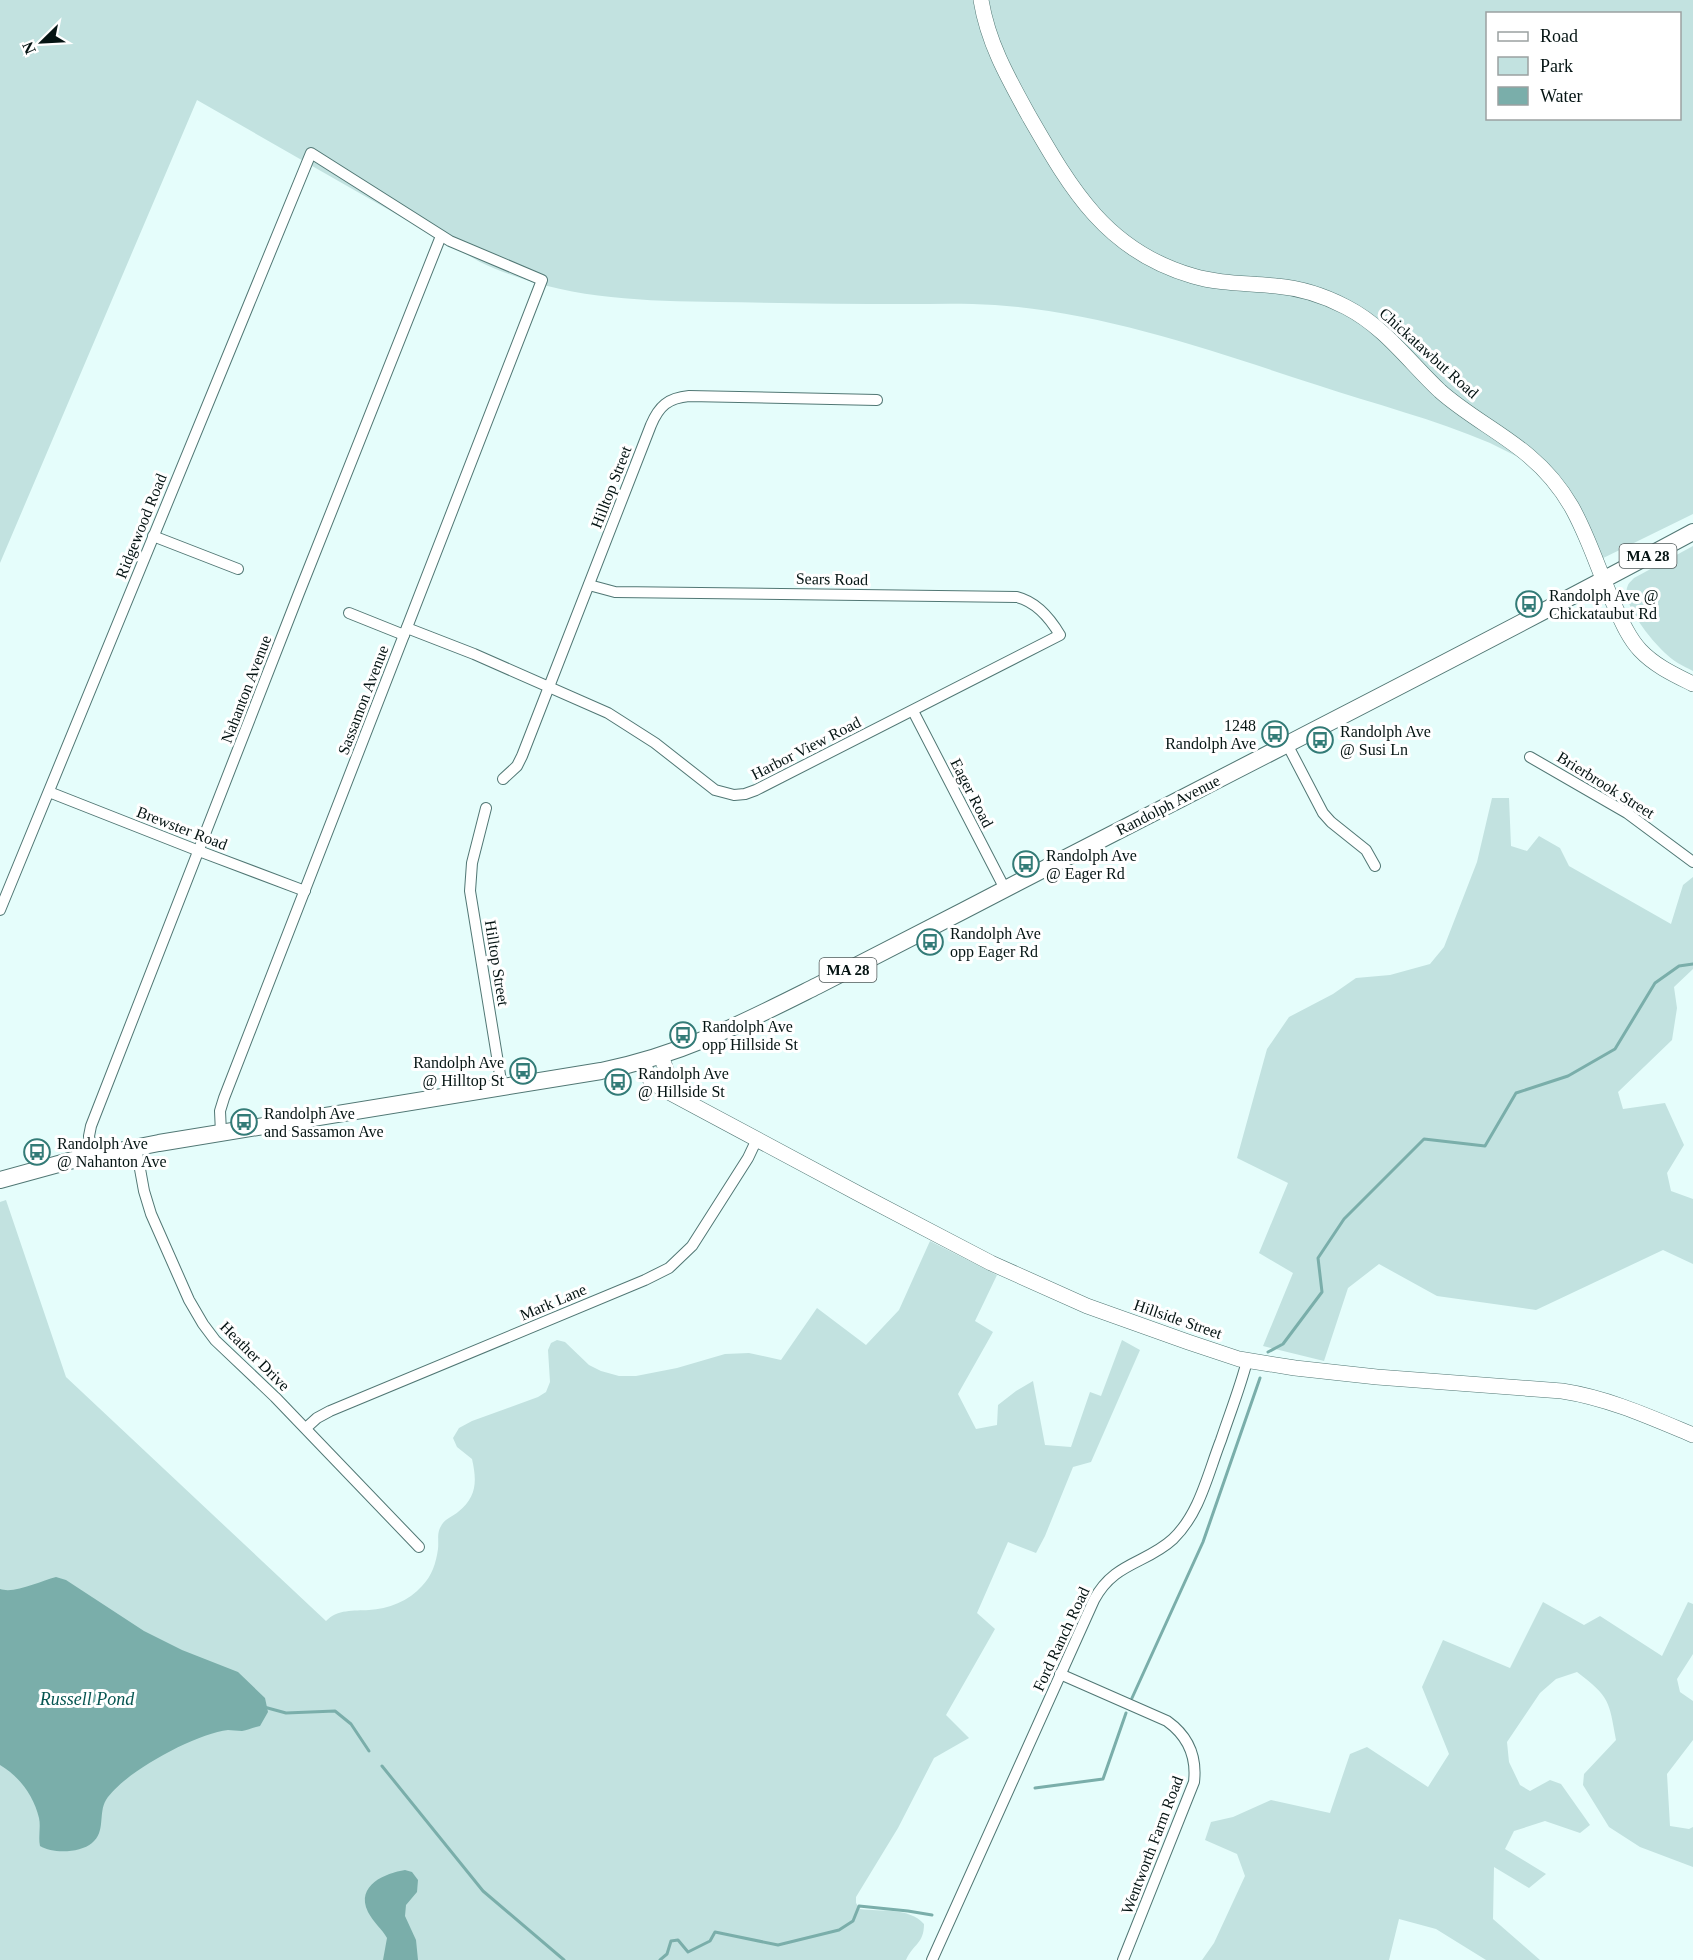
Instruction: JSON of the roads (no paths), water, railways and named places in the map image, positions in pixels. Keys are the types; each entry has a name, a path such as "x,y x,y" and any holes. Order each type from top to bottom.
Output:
{"main road":[{"name":"Randolph Avenue","path":"0,1180 136,1147 601,1071 642,1062 694,1045 743,1023 1005,889 1693,532"}],"street":[{"name":"Chickatawbut Road","path":"981,0 989,35 1008,78 1067,181 1081,201 1105,226 1146,257 1182,273 1218,281 1301,290 1336,303 1365,319 1390,339 1440,391 1521,449 1545,471 1566,497 1579,519 1625,629 1638,648 1660,666 1693,684"},
{"name":"Ridgewood Road","path":"0,910 311,153 441,236"},
{"name":"Sassamon Avenue","path":"221,1133 221,1105 542,280 468,250 441,236"},
{"name":"Nahanton Avenue","path":"92,1156 91,1126 441,236"},
{"name":"Hilltop Street","path":"503,779 520,761 655,417 665,403 689,396 877,400"},
{"path":"153,536 238,569"},
{"name":"Sears Road","path":"589,585 615,592 1017,597 1028,600 1038,607 1060,635"},
{"name":"Harbor View Road","path":"349,612 468,652 598,708 664,749 711,788 724,794 734,795 756,790 1060,635"},
{"name":"Eager Road","path":"913,711 1005,889"},
{"path":"1287,744 1323,813 1330,822 1366,850 1375,866"},
{"name":"Brierbrook Street","path":"1530,757 1627,813 1693,862"},
{"name":"Brewster Road","path":"49,792 305,891"},
{"name":"Hilltop Street","path":"486,808 472,863 470,891 502,1087"},
{"name":"Hillside Street","path":"661,1056 673,1084 692,1105"},
{"name":"Hillside Street","path":"642,1062 648,1076 655,1084 861,1196 1019,1276 1101,1311 1170,1336 1247,1361 1321,1372 1571,1392 1631,1409 1693,1435"},
{"name":"Mark Lane","path":"306,1428 317,1418 330,1411 669,1268 686,1252 701,1232 748,1158 757,1139"},
{"name":"Heather Drive","path":"136,1147 144,1191 152,1215 189,1300 202,1324 222,1347 306,1428 419,1547"},
{"name":"Ford Ranch Road","path":"932,1960 1094,1600 1101,1587 1111,1577 1166,1545 1188,1520 1200,1496 1247,1361"},
{"name":"Wentworth Farm Road","path":"1060,1674 1167,1721 1185,1738 1194,1758 1194,1782 1123,1960"}],"water":[{"name":"Russell Pond","path":"56,1577 66,1580 144,1631 182,1650 238,1672 265,1698 268,1712 260,1726 242,1731 228,1730 198,1739 161,1756 128,1778 106,1800 96,1839 81,1849 66,1851 45,1849 40,1846 40,1821 37,1810 19,1781 0,1765 0,1589 13,1590"},
{"path":"405,1870 412,1872 418,1880 417,1892 406,1905 405,1916 416,1940 418,1960 383,1960 387,1938 368,1912 365,1903 366,1894 374,1882 382,1877"}],"waterway":[{"path":"1268,1352 1283,1344 1322,1292 1318,1258 1344,1219 1424,1139 1485,1146 1516,1093 1568,1076 1615,1049 1655,983 1679,966 1693,964"},
{"path":"1132,1698 1203,1542 1260,1378"},
{"path":"264,1707 286,1713 335,1711 351,1724 369,1751"},
{"path":"1035,1788 1103,1779 1126,1713"},
{"path":"382,1766 483,1891 564,1960"},
{"path":"660,1960 667,1954 671,1941 678,1940 688,1952 710,1941 715,1932 778,1945 839,1930 853,1921 859,1906 932,1915"}],"place":[{"name":"Randolph Ave @ Chickataubut Rd","path":"1529,604"},
{"name":"1248 Randolph Ave","path":"1275,734"},
{"name":"Randolph Ave @ Susi Ln","path":"1320,740"},
{"name":"Randolph Ave @ Eager Rd","path":"1026,864"},
{"name":"Randolph Ave opp Eager Rd","path":"930,942"},
{"name":"Randolph Ave opp Hillside St","path":"683,1035"},
{"name":"Randolph Ave @ Hilltop St","path":"523,1071"},
{"name":"Randolph Ave @ Hillside St","path":"618,1082"},
{"name":"Randolph Ave and Sassamon Ave","path":"244,1122"},
{"name":"Randolph Ave @ Nahanton Ave","path":"37,1152"}]}
